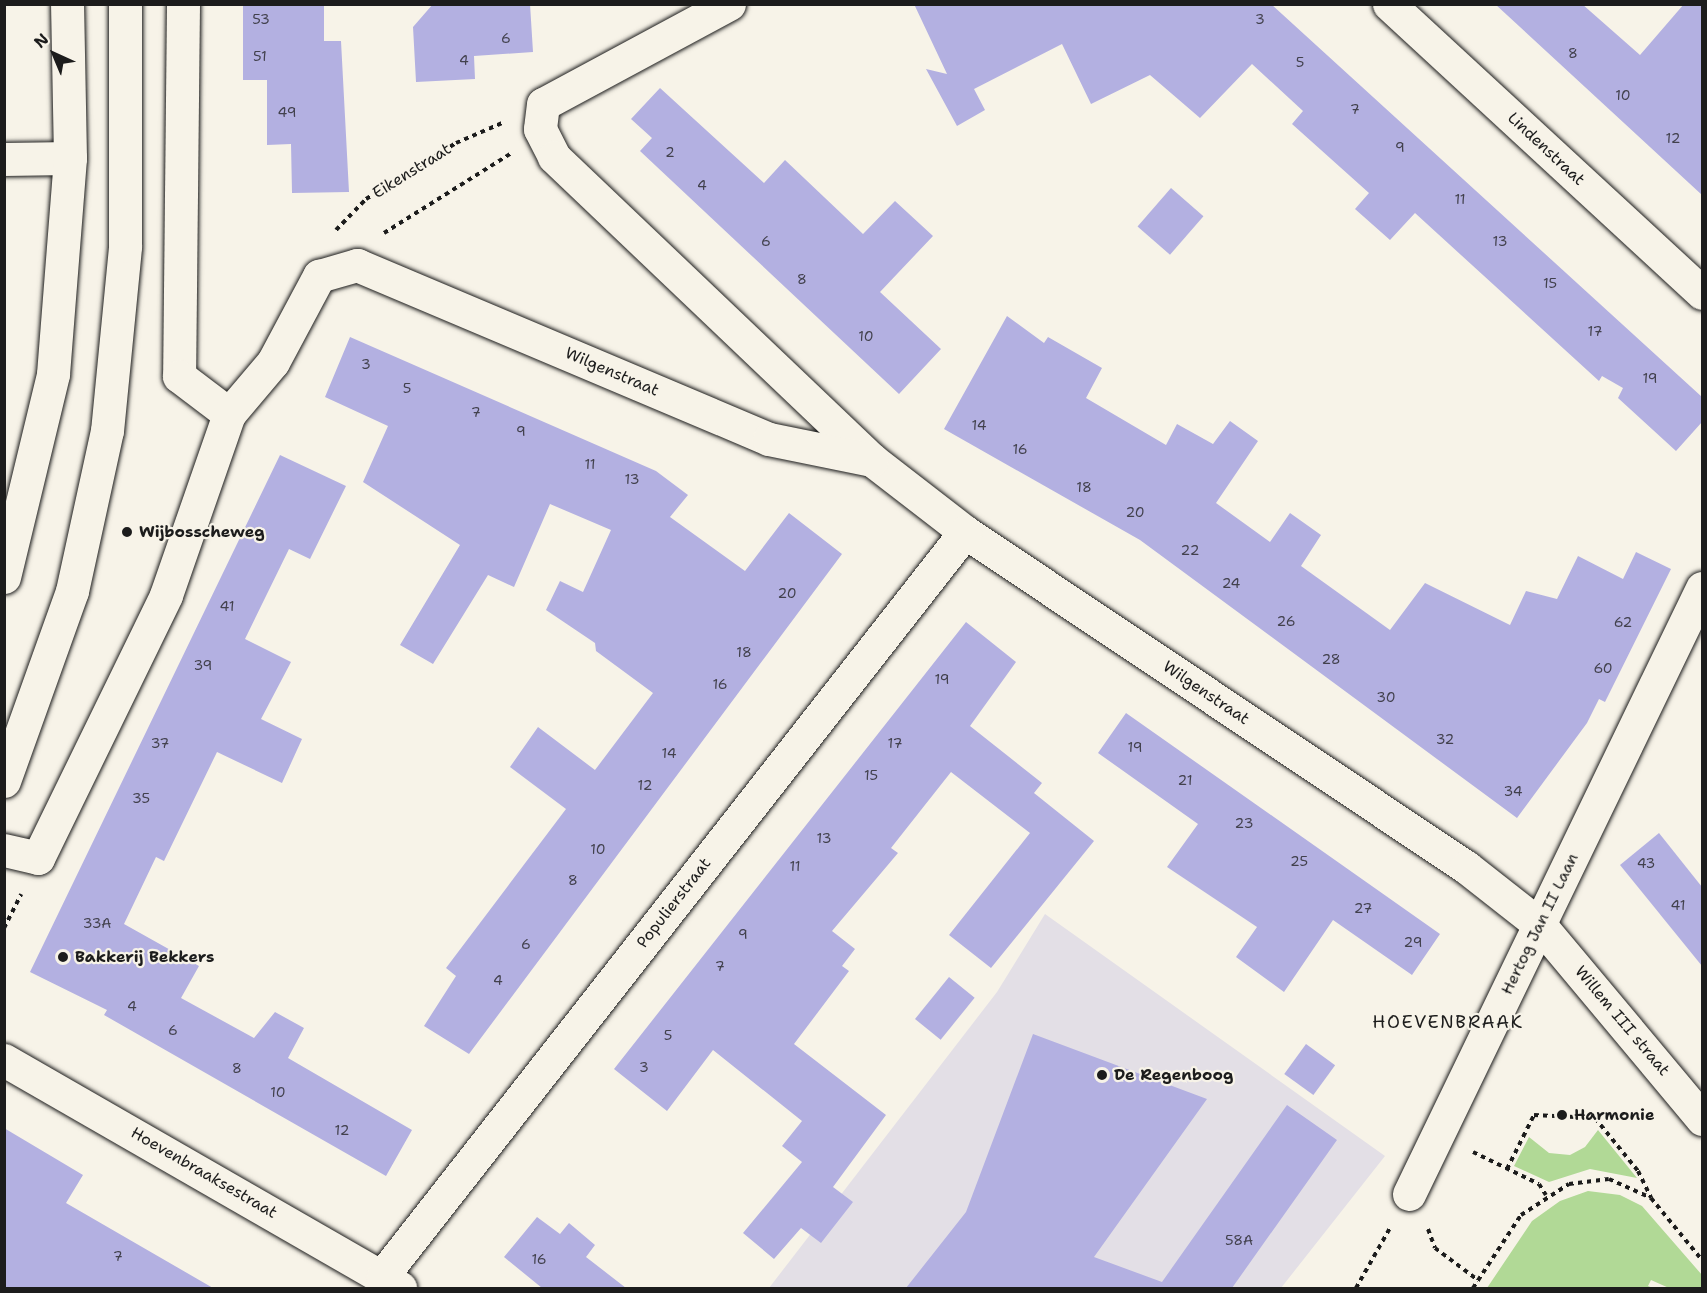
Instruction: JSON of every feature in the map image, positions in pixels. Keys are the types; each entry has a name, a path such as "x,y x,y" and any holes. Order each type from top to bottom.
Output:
{"street":[{"path":"4,577 53,374 70,158 67,4"},
{"path":"4,781 72,591 107,432 125,246 125,4"},
{"path":"183,4 179,376 229,414"},
{"path":"547,131 729,4"},
{"name":"Lindenstraat","path":"1389,4 1702,293"},
{"name":"Wilgenstraat","path":"547,131 872,460 965,532 1466,867 1540,925"},
{"path":"4,159 70,158"},
{"path":"4,850 38,858 166,595 229,414 273,362 319,276 357,265"},
{"name":"Wilgenstraat","path":"357,265 769,439 872,460"},
{"name":"Populierstraat","path":"392,1282 965,532"},
{"name":"Hertog Jan II Laan","path":"1406,1199 1702,588"},
{"name":"Willem III straat","path":"1540,925 1702,1119"},
{"name":"Hoevenbraaksestraat","path":"4,1060 392,1282"}],"path":[{"path":"357,265 375,238 547,131"},
{"name":"Eikenstraat","path":"319,276 330,237 366,199 456,143 547,131"},
{"path":"1508,1168 1534,1115 1595,1118 1638,1171 1651,1198 1702,1260"},
{"path":"1438,1134 1539,1184 1546,1195"},
{"path":"1473,1288 1503,1237 1546,1195 1569,1184 1609,1179 1651,1198"},
{"path":"1356,1288 1406,1199 1430,1230 1435,1248 1478,1280"}],"shaded area":[{"name":"De Regenboog","path":"1045,914 1385,1156 1281,1288 769,1288 997,992"}],"green space":[{"path":"1598,1130 1637,1178 1590,1169 1549,1182 1514,1166 1529,1137 1549,1153 1570,1155 1585,1147"},
{"path":"1588,1191 1620,1195 1642,1206 1702,1275 1702,1288 1669,1288 1651,1280 1648,1286 1653,1288 1487,1288 1532,1221 1560,1201"}],"building":[{"path":"243,4 324,4 324,41 341,41 349,192 292,193 291,144 267,145 267,80 243,80"},
{"path":"433,4 530,4 533,52 474,56 475,79 416,82 413,27"},
{"path":"914,4 1271,4 1702,397 1702,422 1676,451 1618,398 1623,388 1602,376 1599,381 1415,213 1390,240 1355,209 1369,193 1292,124 1303,111 1252,64 1200,118 1150,75 1091,104 1062,44 974,89 985,110 957,126 926,69 947,74"},
{"path":"1495,4 1582,4 1640,55 1684,4 1702,4 1702,195"},
{"path":"660,88 764,183 785,160 863,234 895,201 933,236 880,292 941,349 899,394 640,151 652,138 631,119"},
{"path":"1171,188 1203,216 1170,255 1138,226"},
{"path":"1007,316 1044,343 1048,337 1102,368 1086,398 1166,445 1177,424 1213,444 1230,421 1258,441 1216,503 1270,542 1290,513 1321,535 1301,566 1390,630 1425,583 1510,625 1526,591 1557,599 1578,556 1623,579 1636,552 1671,569 1605,702 1599,699 1587,723 1517,818 1140,540 944,429"},
{"path":"350,337 656,471 688,495 670,517 745,571 789,513 842,554 469,1054 424,1026 456,976 446,968 566,809 510,767 538,727 595,770 653,693 596,651 595,643 546,610 560,581 583,592 611,530 550,504 514,587 488,575 433,664 400,645 460,545 363,482 388,426 325,397"},
{"path":"280,455 346,486 310,559 289,549 245,639 291,662 261,719 302,739 282,783 217,752 164,861 156,857 124,924 199,966 181,998 254,1038 275,1012 304,1028 288,1058 412,1130 386,1176 104,1015 107,1010 30,972"},
{"path":"966,622 1016,662 970,726 1042,783 1034,793 1094,841 991,968 949,935 1030,833 951,772 891,848 898,853 832,931 855,949 842,966 849,971 794,1044 886,1115 833,1187 853,1202 821,1243 801,1228 774,1259 743,1233 802,1162 782,1146 802,1121 713,1050 667,1111 614,1069"},
{"path":"1126,713 1440,934 1412,975 1333,920 1284,992 1236,957 1257,927 1167,867 1198,824 1098,753"},
{"path":"1659,833 1702,887 1702,966 1620,865"},
{"path":"949,977 975,998 941,1040 915,1019"},
{"path":"1033,1034 1207,1099 1094,1257 1162,1282 1287,1105 1337,1140 1232,1288 906,1288 966,1212"},
{"path":"1306,1044 1335,1065 1313,1095 1284,1074"},
{"path":"4,1128 83,1175 66,1203 213,1288 4,1288"},
{"path":"537,1217 560,1234 569,1223 595,1245 586,1257 626,1288 542,1288 504,1257"}],"place":[{"name":"Wijbosscheweg","path":"127,532"},
{"name":"Bakkerij Bekkers","path":"63,957"},
{"name":"De Regenboog","path":"1102,1075"},
{"name":"Harmonie","path":"1562,1115"}],"district":[{"name":"HOEVENBRAAK","path":"1448,1022"}]}
